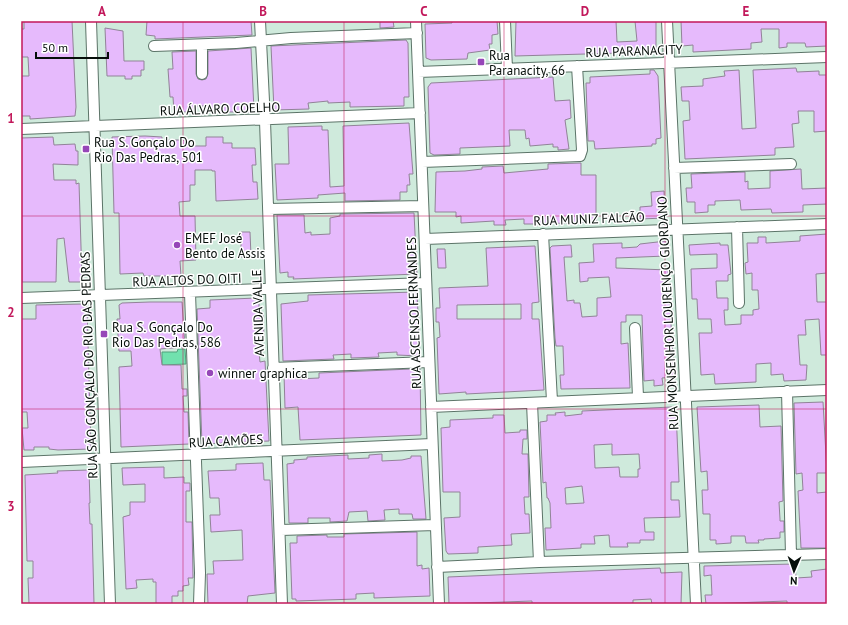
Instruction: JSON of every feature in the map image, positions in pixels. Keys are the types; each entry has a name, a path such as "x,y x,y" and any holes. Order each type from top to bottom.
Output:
{"street":[{"name":"RUA SÃO GONÇALO DO RIO DAS PEDRAS","path":"91,21 110,604"},
{"name":"AVENIDA VALLE","path":"260,21 265,121 273,368 281,530 282,604"},
{"name":"RUA ASCENSO FERNANDES","path":"416,21 439,604"},
{"path":"505,21 507,69"},
{"name":"RUA MONSENHOR LOURENÇO GIORDANO","path":"667,21 696,604"},
{"path":"154,46 202,45 291,38 417,33"},
{"path":"202,45 202,74"},
{"name":"RUA PARANACITY","path":"418,72 827,57"},
{"path":"422,162 578,156 581,154 577,66"},
{"name":"RUA ÁLVARO COELHO","path":"21,129 94,125 265,121 420,113"},
{"path":"674,168 791,164"},
{"path":"268,209 424,206"},
{"name":"RUA MUNIZ FALCÃO","path":"425,239 677,228 827,224"},
{"path":"737,227 739,303"},
{"path":"543,234 552,402"},
{"name":"RUA ALTOS DO OITI","path":"21,298 190,293 426,283"},
{"path":"190,293 197,455 200,574 199,604"},
{"path":"634,328 638,398"},
{"path":"273,368 429,362"},
{"path":"431,407 827,390"},
{"path":"787,392 791,555"},
{"path":"532,402 539,562"},
{"name":"RUA CAMÕES","path":"21,462 432,444"},
{"path":"281,530 436,525"},
{"path":"437,567 539,562 827,554"}],"shaded area":[{"path":"178,349 185,349 186,364 162,365 162,352 177,352"}],"building":[{"path":"24,21 72,21 76,107 75,116 30,119 30,116 21,116 21,76 29,76 28,57 21,57 21,29 24,29"},
{"path":"147,21 251,21 252,35 155,39 155,36 146,35"},
{"path":"380,21 393,21 394,27 380,28"},
{"path":"452,21 497,21 498,34 492,35 492,44 489,44 490,50 468,53 467,59 431,60 426,58 425,24 452,23"},
{"path":"516,21 616,21 617,42 637,41 635,21 656,21 656,52 515,56"},
{"path":"681,21 827,21 827,46 806,47 805,43 787,43 787,47 779,48 779,29 761,29 762,42 751,43 751,49 693,52 693,45 682,46"},
{"path":"105,28 123,31 124,61 144,61 144,70 141,70 141,76 132,76 132,79 125,79 125,76 107,76"},
{"path":"406,40 408,43 409,97 404,97 404,106 350,107 350,102 328,103 328,101 308,103 309,109 274,110 271,46"},
{"path":"251,48 254,110 251,112 210,112 210,106 194,106 194,112 174,112 173,97 170,97 168,69 173,69 172,52 196,51 196,74 198,79 202,80 206,79 208,74 208,51"},
{"path":"796,68 797,72 819,71 819,75 827,75 827,131 814,132 814,111 798,111 799,123 792,124 794,147 775,148 775,155 685,159 683,121 690,120 689,101 682,101 681,87 703,86 703,79 725,76 724,71 739,70 742,129 756,128 753,70"},
{"path":"650,70 654,70 658,76 661,138 656,139 656,144 652,144 652,146 595,149 594,141 588,141 586,83 590,83 590,77 650,74"},
{"path":"553,77 555,101 570,100 571,118 565,120 569,149 558,150 558,147 553,147 553,144 530,146 529,138 526,139 525,130 509,130 510,146 460,148 460,154 434,155 430,153 428,87 431,83"},
{"path":"409,123 413,174 409,174 410,185 407,185 407,192 400,192 400,200 345,201 345,193 318,195 318,198 277,200 275,164 289,164 288,127 322,126 322,130 328,130 330,187 344,186 343,126"},
{"path":"53,137 54,145 75,144 76,151 78,151 78,165 53,164 54,180 76,180 76,184 79,183 82,279 80,282 69,282 64,238 57,239 56,282 22,282 21,138"},
{"path":"112,137 162,137 162,140 188,140 188,146 206,146 206,137 223,137 223,143 232,143 232,148 255,148 256,165 252,165 253,182 257,182 258,199 216,201 215,171 195,170 195,185 190,185 190,201 179,202 180,216 195,216 196,260 180,261 181,276 144,276 143,273 120,274 119,213 114,213"},
{"path":"581,163 581,175 596,175 596,222 524,224 524,219 505,220 506,225 494,225 494,221 461,223 461,216 456,217 456,212 435,212 436,172 465,171 482,169 482,167 503,166 504,173 548,169 548,164"},
{"path":"801,169 802,189 827,188 827,204 803,205 803,212 772,213 771,209 741,210 740,200 715,201 715,205 708,205 708,212 695,213 695,202 687,202 686,188 692,188 691,174 745,172 745,182 748,181 748,189 770,188 770,171"},
{"path":"664,191 665,218 640,219 640,207 652,206 651,192"},
{"path":"414,213 417,274 293,279 294,277 288,277 288,272 280,273 277,215 304,215 305,233 311,232 311,235 330,234 330,218 340,216 340,214"},
{"path":"241,232 250,232 251,256 241,257"},
{"path":"827,234 827,273 816,274 817,302 827,302 827,355 821,355 819,319 805,320 806,335 798,335 800,365 807,365 806,380 784,381 783,374 771,375 771,363 756,364 756,382 715,384 714,374 701,375 699,333 712,333 711,319 698,319 697,299 692,299 691,269 717,268 717,254 690,255 689,245 720,243 720,245 728,245 731,274 728,275 728,281 716,281 717,298 728,298 728,310 724,310 725,325 741,324 741,315 753,315 753,310 759,309 758,290 752,290 752,273 746,274 745,263 748,262 747,243 758,243 758,237 766,237 766,243 800,241 800,236"},
{"path":"666,241 666,256 616,258 616,268 668,270 674,377 662,378 663,385 654,386 654,380 644,381 642,315 626,315 626,322 621,322 621,344 628,343 630,388 561,389 560,375 564,375 563,346 556,346 550,248 552,246 571,245 572,257 564,257 567,301 574,300 574,303 580,303 582,317 597,316 597,298 611,297 609,277 588,278 588,281 580,282 579,263 594,262 593,244 622,243 622,248 637,247 640,244"},
{"path":"535,246 539,302 532,303 532,319 539,319 544,390 439,394 437,338 440,337 439,322 436,322 436,308 440,308 439,288 488,286 486,248","holes":["521,304 521,319 457,319 457,305"]},
{"path":"437,249 445,249 446,268 438,268"},
{"path":"417,292 420,356 397,355 397,352 378,353 379,357 351,358 351,354 333,355 334,359 283,361 281,304 308,301 308,295"},
{"path":"256,298 256,303 259,303 259,314 263,314 264,337 259,338 259,352 260,362 265,361 269,441 202,444 197,309 210,308 210,300"},
{"path":"182,302 185,347 160,349 162,365 181,365 182,389 187,389 187,396 183,396 184,412 188,412 189,444 121,447 119,367 132,366 131,351 119,351 117,319 120,319 119,305 122,303"},
{"path":"83,304 87,307 91,449 58,450 49,449 49,447 34,447 34,450 24,450 22,428 28,428 27,412 21,412 21,319 36,319 36,305"},
{"path":"420,369 421,435 300,440 298,407 285,408 284,374 297,374 297,379 319,378 319,373"},
{"path":"823,402 827,473 817,473 817,493 827,492 827,548 801,548 798,491 803,490 802,473 796,474 794,403"},
{"path":"759,405 760,427 781,426 783,501 779,502 780,521 784,521 784,532 780,532 780,538 758,540 759,543 746,543 745,536 731,536 731,543 716,544 716,540 710,540 710,514 703,514 702,490 708,490 707,471 701,472 697,407"},
{"path":"672,407 676,410 679,482 671,482 671,500 679,500 680,517 644,518 645,532 654,532 654,540 640,540 640,543 627,543 628,547 610,547 609,535 594,536 595,544 581,544 581,548 546,550 545,528 551,528 550,503 547,498 546,482 543,483 540,422 547,421 547,415 556,415 555,413 565,412 565,416 582,414 582,411","holes":["612,444 612,455 639,454 640,469 638,469 638,477 620,477 619,467 595,468 594,445","582,486 584,503 566,504 565,488"]},
{"path":"493,415 504,415 505,433 527,430 527,439 523,439 522,454 528,454 529,497 524,497 525,514 529,514 530,533 511,534 512,545 478,547 478,553 448,554 446,551 444,518 460,517 460,492 443,492 441,428 450,427 450,420 493,418"},
{"path":"382,454 382,461 402,460 411,458 411,456 421,456 426,519 413,519 412,514 399,514 399,509 384,510 385,520 368,521 367,511 349,512 347,521 330,522 330,518 308,518 308,523 289,523 287,464 294,463 294,460 307,459 307,457 348,455 348,459 369,458 369,455"},
{"path":"263,463 264,480 270,480 275,593 248,596 247,604 208,604 207,574 214,574 213,561 243,560 242,530 211,532 210,515 220,515 219,498 210,498 208,471 236,470 236,464"},
{"path":"164,467 164,478 184,477 184,483 190,483 190,491 186,491 186,522 192,522 193,578 188,578 189,585 183,586 183,591 178,591 178,596 172,596 172,604 156,604 156,582 153,582 153,579 136,580 137,588 126,589 123,517 130,515 130,502 145,502 145,484 123,485 122,468"},
{"path":"89,470 89,503 90,524 92,524 94,604 29,604 28,578 33,578 33,561 27,561 25,475 58,473 57,471"},
{"path":"417,532 417,566 422,565 422,569 429,568 430,596 374,598 374,593 356,594 356,599 296,601 296,599 292,599 290,543 297,543 297,536 327,535 327,537 344,537 344,534"},
{"path":"795,564 796,578 812,577 811,571 827,569 827,604 787,604 787,601 706,604 705,595 712,595 711,575 704,576 704,566"},
{"path":"660,568 661,573 682,572 681,604 652,604 651,599 633,600 633,603 626,604 532,604 532,601 449,604 448,577"}],"place":[{"name":"Rua Paranacity, 66","path":"481,62"},
{"name":"Rua S. Gonçalo Do Rio Das Pedras, 501","path":"86,149"},
{"name":"EMEF José Bento de Assis","path":"177,245"},
{"name":"Rua S. Gonçalo Do Rio Das Pedras, 586","path":"104,334"},
{"name":"winner graphica","path":"210,373"}]}
